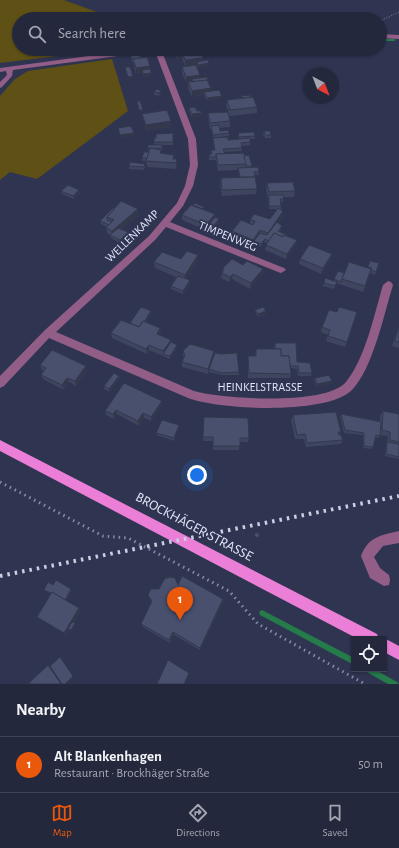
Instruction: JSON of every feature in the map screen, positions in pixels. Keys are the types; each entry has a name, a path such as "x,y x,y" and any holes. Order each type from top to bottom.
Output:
{"main road":[{"name":"BROCKHÄGER STRASSE","path":"0,445 366,636"},
{"path":"387,647 399,653"}],"street":[{"path":"387,36 399,37"},
{"path":"0,70 103,56"},
{"name":"WELLENKAMP","path":"0,383 48,333 152,238 180,204 189,186 194,165 192,139 161,56"},
{"path":"0,86 10,75 9,69"},
{"name":"TIMPENWEG","path":"165,223 281,270"},
{"name":"HEINKELSTRASSE","path":"48,333 192,395 212,400 241,402 320,399 336,395 348,387 358,374 367,352 388,284"},
{"path":"384,580 375,573 367,556 380,541 399,537"}],"path":[{"path":"387,18 399,12"},
{"path":"0,482 103,536 128,538 229,591 258,624 365,684"}],"shaded area":[{"path":"0,0 64,0 97,12 12,12 12,56 58,56 0,63"},
{"path":"112,59 128,111 37,179 10,172 0,180 0,96 15,79 28,71"}],"building":[{"path":"131,56 140,56 141,58 132,59"},
{"path":"183,56 202,56 203,58 185,60"},
{"path":"147,57 150,66 136,68 133,59"},
{"path":"208,60 209,63 198,65 197,62"},
{"path":"196,65 200,75 186,77 182,67"},
{"path":"125,67 130,67 133,76 128,77"},
{"path":"150,69 151,73 143,74 142,70"},
{"path":"207,77 208,80 193,82 192,79"},
{"path":"207,80 211,88 192,91 188,82"},
{"path":"157,89 161,91 159,93 154,92"},
{"path":"219,90 222,96 207,98 204,92"},
{"path":"250,95 251,97 242,98 241,96"},
{"path":"253,97 257,107 230,110 227,100"},
{"path":"137,101 140,101 143,110 139,110"},
{"path":"195,107 197,111 201,111 202,113 192,114 189,108"},
{"path":"167,110 171,121 146,125 142,114"},
{"path":"228,112 230,121 210,123 208,113"},
{"path":"219,125 220,131 228,130 229,133 213,135 211,126"},
{"path":"131,126 134,133 120,135 118,128"},
{"path":"264,131 270,131 271,135 265,135"},
{"path":"254,132 255,136 239,137 238,133"},
{"path":"173,133 173,142 154,142 156,134"},
{"path":"228,137 228,140 250,138 250,142 241,143 242,148 223,149 225,154 216,154 216,157 210,157 209,154 212,154 211,150 215,150 213,138"},
{"path":"148,145 162,145 162,148 148,148"},
{"path":"150,148 161,150 160,153 174,155 173,159 177,159 176,163 146,161"},
{"path":"144,152 149,152 147,158 142,158"},
{"path":"244,153 246,164 218,165 216,154"},
{"path":"249,155 252,166 246,166 244,156"},
{"path":"130,162 145,164 144,167 129,166"},
{"path":"258,167 259,172 254,172 255,177 240,177 238,168"},
{"path":"255,177 257,189 222,190 221,178"},
{"path":"293,182 295,191 269,192 267,183"},
{"path":"68,185 79,190 73,196 61,191"},
{"path":"269,195 283,195 284,199 280,199 281,206 269,206"},
{"path":"121,201 138,209 112,231 106,228 114,220 107,217"},
{"path":"195,203 204,207 203,209 193,205"},
{"path":"191,205 215,214 206,225 182,215"},
{"path":"113,208 114,209 107,217 107,220 112,222 109,225 100,221"},
{"path":"278,208 283,211 268,233 260,230 253,240 232,231 241,220 253,225 255,221 250,220 254,214 270,219"},
{"path":"215,217 219,219 211,229 207,227"},
{"path":"277,222 282,226 278,231 287,235 286,236 284,235 283,237 274,233 269,241 265,239 261,244 254,241 260,233 267,235"},
{"path":"118,228 128,232 120,240 110,235"},
{"path":"274,233 283,237 284,235 297,240 287,254 266,245"},
{"path":"309,245 332,254 323,268 300,259"},
{"path":"187,251 198,255 185,275 154,262 162,252 181,259"},
{"path":"232,259 243,265 247,261 263,269 251,283 233,274 230,277 222,273 223,268"},
{"path":"370,261 379,263 376,272 371,270 372,268 368,267"},
{"path":"349,262 371,269 365,286 342,279"},
{"path":"338,271 344,273 341,282 334,279"},
{"path":"178,276 190,280 183,291 171,286"},
{"path":"325,278 337,282 335,286 324,283"},
{"path":"141,307 151,311 139,327 130,323"},
{"path":"263,307 266,311 258,314 255,310"},
{"path":"339,307 357,312 347,342 328,336 330,330 322,327 329,310 337,312"},
{"path":"121,320 139,327 143,321 160,328 157,334 171,340 163,351 149,345 146,349 111,333"},
{"path":"399,326 399,342 395,341"},
{"path":"171,342 177,345 170,356 163,354"},
{"path":"275,343 296,343 297,362 310,363 312,373 299,373 298,366 290,366 289,356 281,356 281,349 275,349"},
{"path":"190,344 214,351 208,369 182,362 185,355 183,351"},
{"path":"256,349 281,349 281,356 289,356 291,374 249,373 248,356 256,356"},
{"path":"52,350 86,366 75,381 67,378 62,385 41,375 46,368 40,365"},
{"path":"215,353 237,353 239,372 222,373 209,369"},
{"path":"114,373 119,376 109,389 104,386"},
{"path":"329,375 332,381 317,384 315,378"},
{"path":"124,383 162,401 151,417 143,413 138,421 116,410 113,414 105,411"},
{"path":"383,411 399,414 399,442 390,440 390,432 382,430"},
{"path":"336,412 341,432 338,432 343,440 307,443 305,434 297,435 293,415"},
{"path":"341,414 381,422 380,436 376,435 373,447 364,446 364,433 345,430"},
{"path":"204,417 248,418 249,438 240,438 240,446 213,446 213,437 203,437"},
{"path":"162,420 179,425 174,438 156,433"},
{"path":"387,442 399,444 399,457 386,454"},
{"path":"257,532 260,536 256,538 254,534"},
{"path":"182,576 223,599 200,648 173,632 169,640 141,624 152,601 148,595 151,589 159,589 165,578 170,577 175,578 178,585"},
{"path":"56,580 71,589 65,600 52,592 51,593 44,590 48,582 53,585"},
{"path":"52,592 79,608 64,633 37,617"},
{"path":"72,622 75,623 71,630 68,629"},
{"path":"60,657 73,676 65,684 62,684 50,666"},
{"path":"168,660 189,673 184,684 157,684"},
{"path":"48,665 61,684 28,684"}],"waterway":[{"path":"387,40 394,40"},
{"path":"262,613 351,660"},
{"path":"373,672 395,684"}],"railway":[{"path":"0,576 399,496"}],"place":[{"name":"Alt Blankenhagen","path":"180,620"}]}
